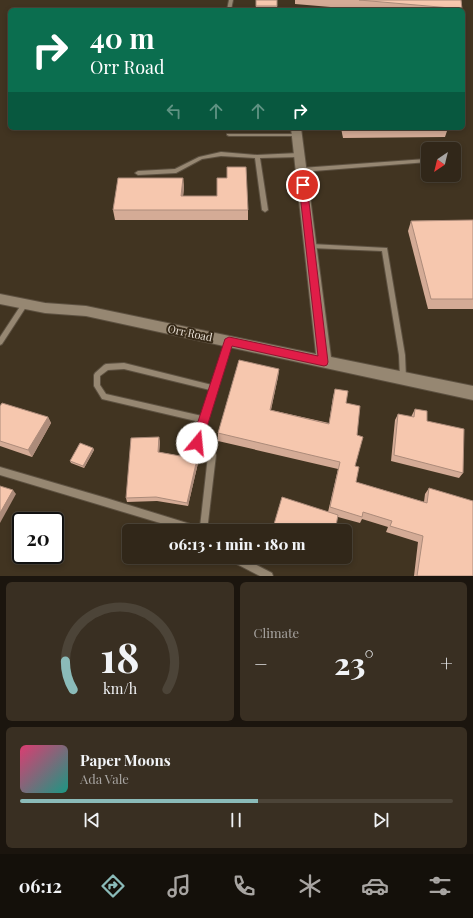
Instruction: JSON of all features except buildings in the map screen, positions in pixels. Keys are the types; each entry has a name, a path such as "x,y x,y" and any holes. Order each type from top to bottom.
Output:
{"street":[{"path":"296,132 324,362"},
{"name":"Orr Road","path":"0,299 45,308 86,311 473,393"}],"lane":[{"path":"229,135 296,132"},
{"path":"138,173 176,171 201,158 221,154 257,156 299,155"},
{"path":"257,156 265,210"},
{"path":"301,170 421,160"},
{"path":"311,246 385,249 402,355 403,378"},
{"path":"0,342 25,304"},
{"path":"204,524 212,455 197,443 229,342"},
{"path":"204,420 104,397 97,386 97,375 106,367 124,366 214,388"},
{"path":"0,471 177,524"},
{"path":"246,564 269,576"}],"route":[{"path":"197,443 229,342 324,362 303,185"}]}
